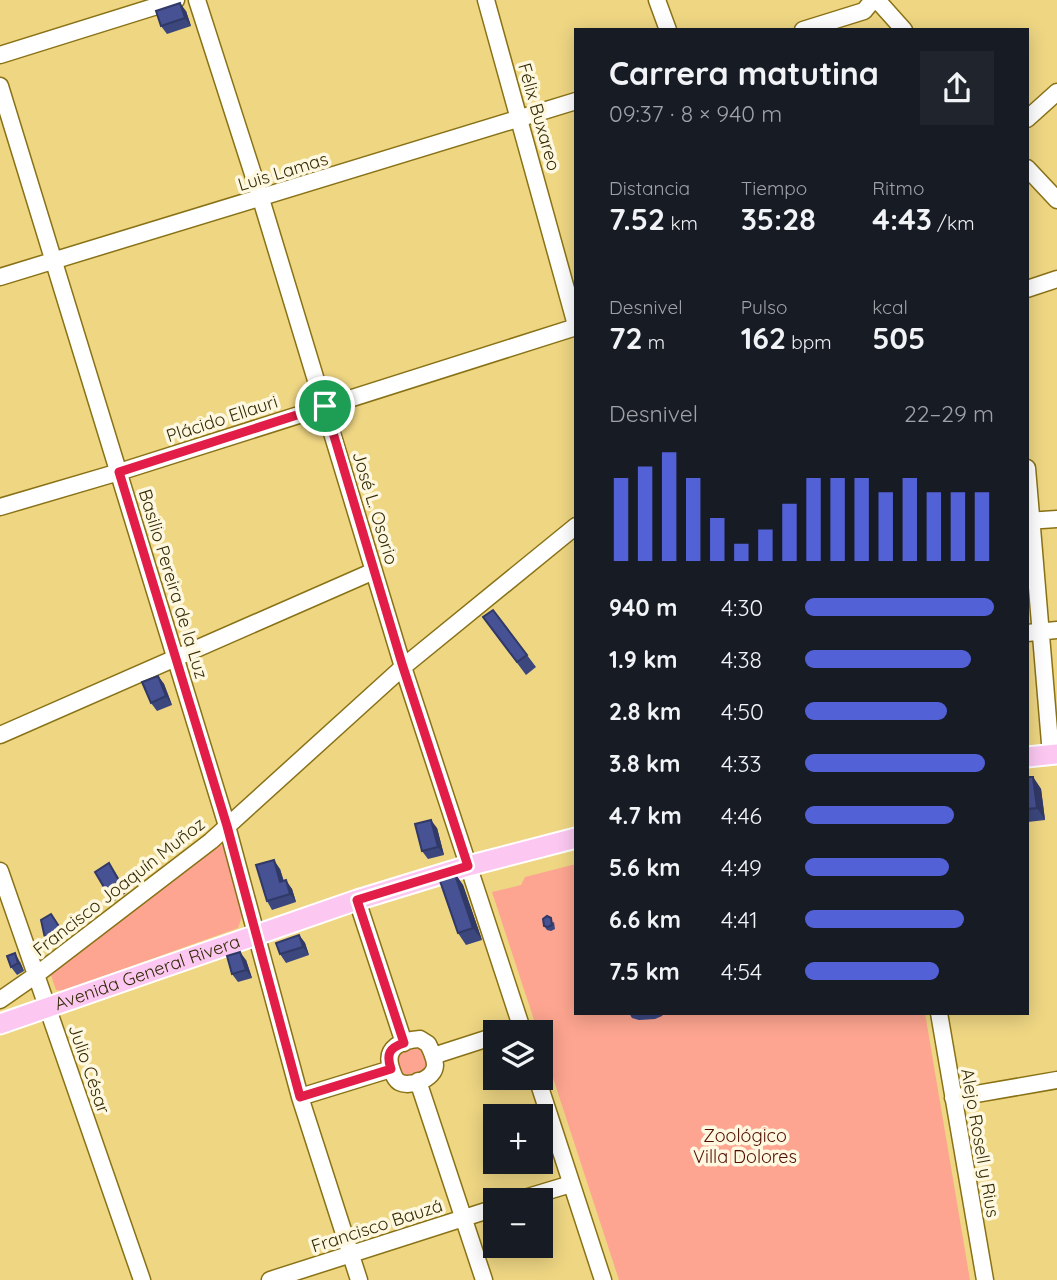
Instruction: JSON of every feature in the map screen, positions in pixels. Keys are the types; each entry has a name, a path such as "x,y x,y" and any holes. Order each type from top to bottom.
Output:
{"main road":[{"path":"1029,757 1054,754"},
{"name":"Avenida General Rivera","path":"0,1024 357,900 468,866 574,839"}],"street":[{"path":"0,55 176,0"},
{"name":"José L. Osorio","path":"198,0 325,406 403,667 519,1020"},
{"name":"Félix Buxareo","path":"486,0 574,319"},
{"path":"657,0 667,28"},
{"path":"809,28 864,11 875,0 902,28"},
{"name":"Basilio Pereira de la Luz","path":"0,86 227,826 300,1097 359,1280"},
{"path":"1029,116 1057,92"},
{"name":"Luis Lamas","path":"0,277 574,102"},
{"path":"1029,169 1057,200"},
{"path":"1029,288 1057,279"},
{"name":"Plácido Ellauri","path":"0,507 119,472 574,327"},
{"path":"1054,754 1029,521 1057,519"},
{"name":"Francisco Joaquín Muñoz","path":"0,1000 227,826 403,667 574,528"},
{"path":"0,735 374,571"},
{"name":"Julio César","path":"0,871 142,1280"},
{"path":"357,900 404,1043"},
{"name":"Alejo Rosell y Rius","path":"939,1015 985,1280"},
{"path":"420,1039 428,1044 433,1056 435,1064 428,1077 413,1082 398,1082 391,1069 388,1054 404,1043 420,1039"},
{"path":"433,1056 483,1039"},
{"path":"300,1097 391,1069"},
{"path":"953,1098 1057,1080"},
{"path":"413,1082 464,1218 484,1280"},
{"path":"541,1090 603,1280"},
{"path":"553,1189 570,1184"},
{"name":"Francisco Bauzá","path":"270,1280 483,1212"}],"green space":[{"path":"220,845 224,846 243,914 238,928 62,991 56,990 52,970"},
{"name":"Zoológico Villa Dolores","path":"574,865 574,1015 925,1015 970,1280 619,1280 553,1078 553,1020 534,1020 492,892 521,885 525,877"},
{"path":"421,1045 429,1066 426,1071 406,1078 401,1075 395,1054"}],"building":[{"path":"180,3 185,18 161,26 156,11"},
{"path":"493,610 527,655 517,662 483,617"},
{"path":"158,676 166,696 151,703 142,682"},
{"path":"1029,777 1033,777 1037,808 1029,809"},
{"path":"431,820 438,847 422,851 415,824"},
{"path":"274,860 280,882 286,880 290,894 267,901 256,865"},
{"path":"109,863 121,884 108,894 95,872"},
{"path":"454,872 473,928 458,933 439,878"},
{"path":"51,914 60,928 45,938 41,920"},
{"path":"547,916 551,918 552,925 548,927 544,926 543,919"},
{"path":"299,935 303,947 280,954 276,943"},
{"path":"240,952 246,970 232,974 227,956"},
{"path":"15,953 18,963 11,967 7,956"}],"route":[{"path":"325,406 403,667 468,866 357,900 404,1043 394,1046 388,1054 391,1069 300,1097 227,826 119,472 325,406"}]}
